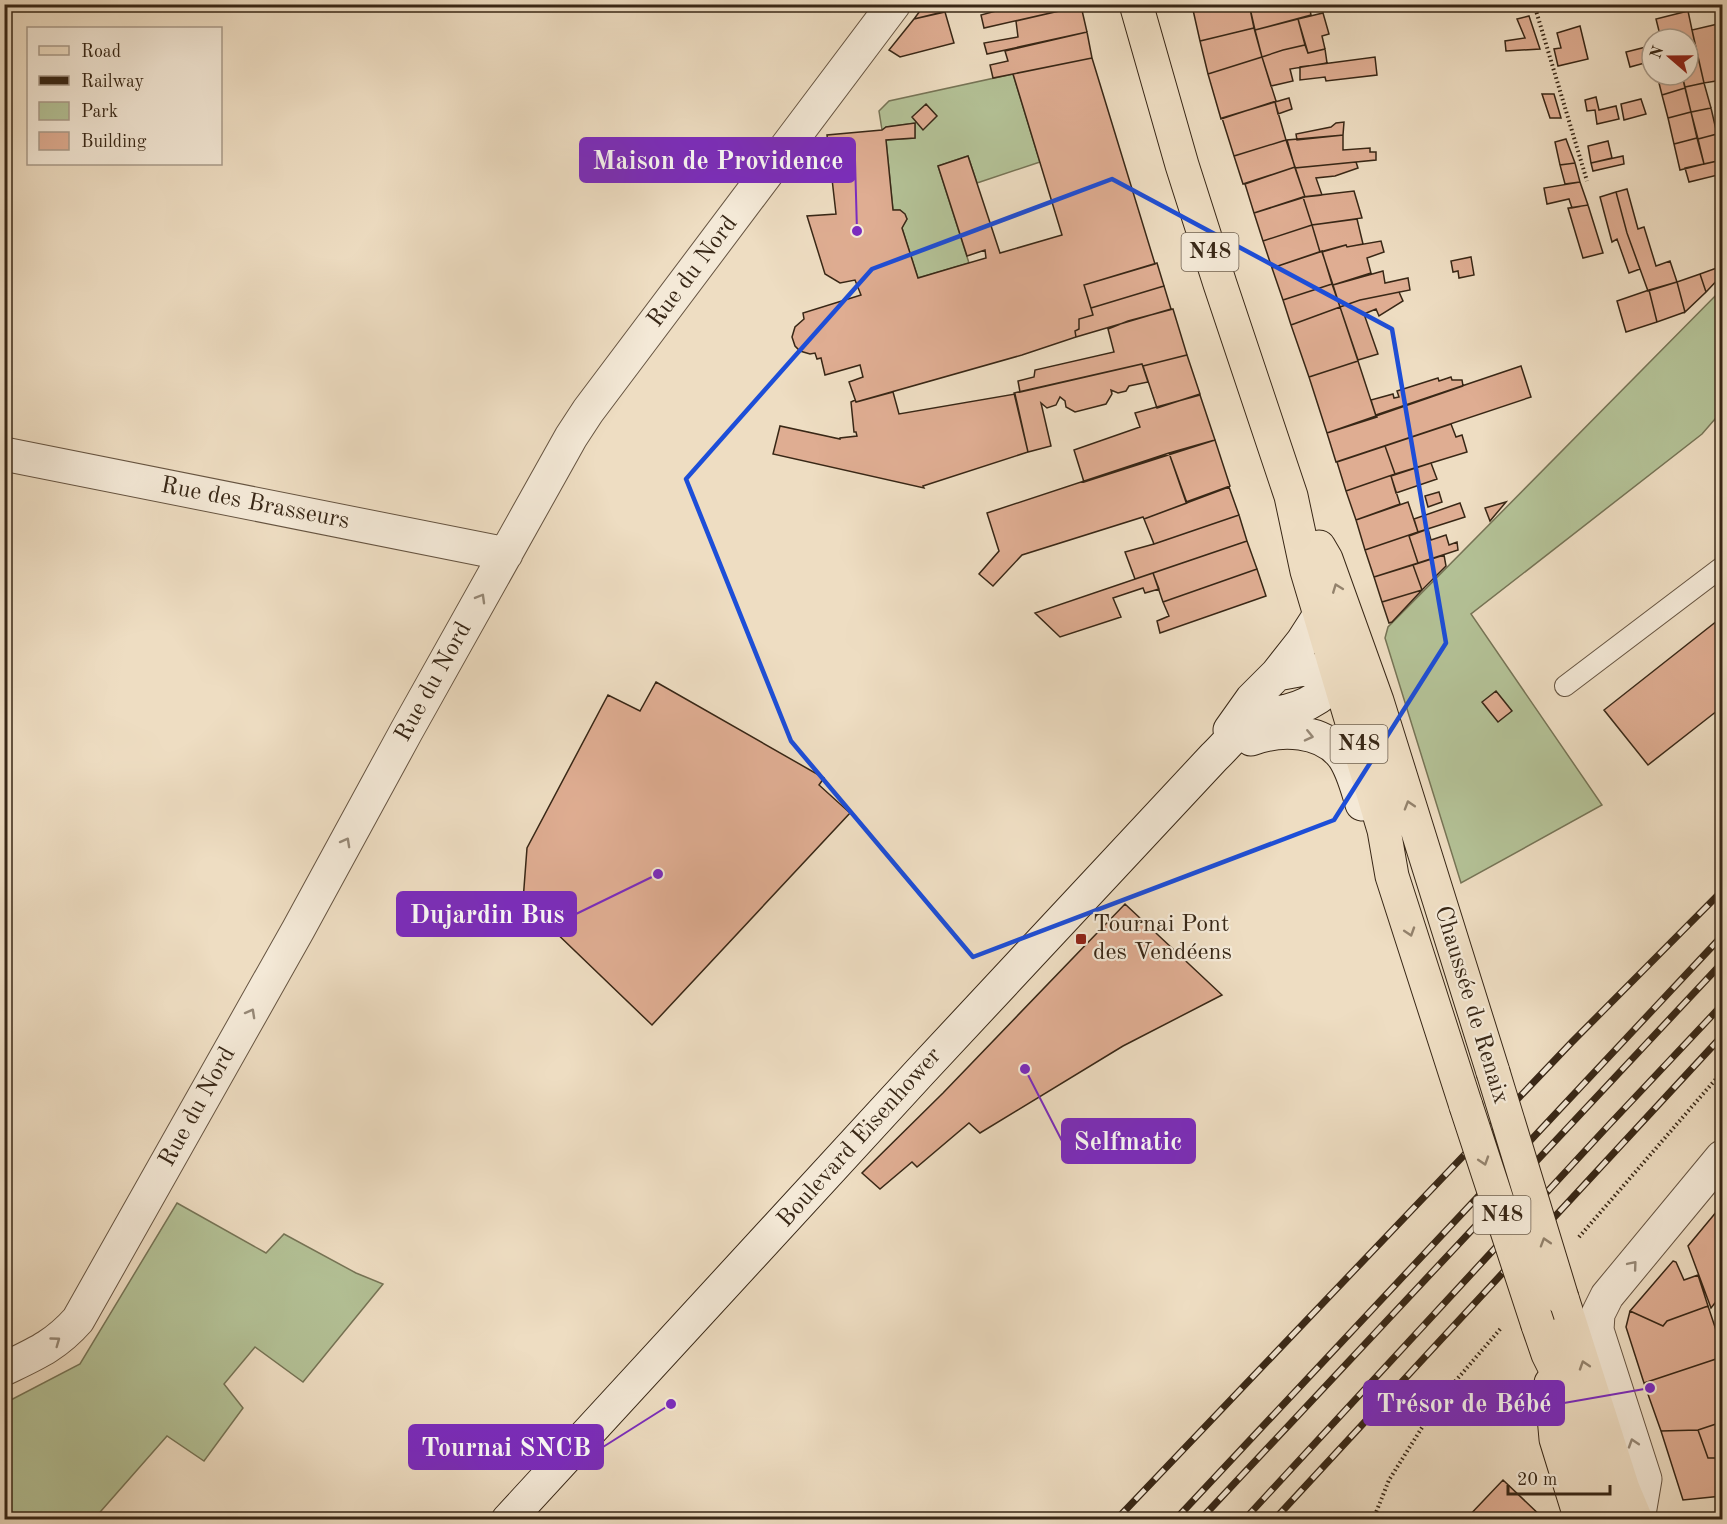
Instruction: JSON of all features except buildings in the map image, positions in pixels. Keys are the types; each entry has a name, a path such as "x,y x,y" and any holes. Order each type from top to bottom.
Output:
{"main road":[{"name":"Chaussée de Renaix","path":"1136,4 1182,165 1291,496 1307,571 1384,830 1392,876 1543,1339 1566,1390 1610,1520"},
{"name":"Chaussée de Renaix","path":"1291,496 1326,559 1377,701 1562,1298 1623,1489 1637,1520"},
{"path":"1543,1339 1556,1439 1581,1520"}],"street":[{"name":"Rue du Nord","path":"4,1369 49,1347 63,1337 78,1320 571,437 588,411 894,4"},
{"name":"Rue des Brasseurs","path":"4,454 507,554"},
{"name":"Boulevard Eisenhower","path":"1214,758 1252,699 1277,674 1304,641 1321,613"},
{"name":"Boulevard Eisenhower","path":"508,1520 920,1072 1214,758 1253,720 1305,704 1327,691 1340,679 1351,660 1357,642"},
{"path":"1277,674 1304,669 1326,673 1377,701"},
{"name":"Boulevard Eisenhower","path":"1214,758 1260,736 1295,733 1316,736 1331,744 1343,756 1351,771 1381,861 1392,876"},
{"path":"1637,1520 1645,1479 1597,1330 1598,1314 1607,1296 1722,1156"}],"lane":[{"path":"1565,686 1722,567"}],"path":[{"path":"1534,4 1587,181"}],"highlighted area":[{"path":"1112,179 1392,329 1446,643 1334,820 973,957 791,741 686,479 872,269"}],"green space":[{"path":"1013,74 1040,162 977,183 968,156 938,166 969,263 918,278 902,228 907,219 900,210 893,210 886,140 915,138 915,123 886,127 882,130 879,111 889,101"},
{"path":"1722,289 1722,411 1702,434 1471,614 1602,805 1461,883 1385,638 1388,627"},
{"path":"177,1203 266,1253 284,1234 356,1273 383,1284 303,1382 255,1347 224,1384 243,1408 204,1461 167,1436 94,1519 15,1519 5,1511 5,1403 80,1364"}],"railway":[{"path":"1116,1520 1572,1042 1722,891"},
{"path":"1175,1520 1722,936"},
{"path":"1200,1520 1722,963"},
{"path":"1244,1520 1722,1005"},
{"path":"1274,1520 1722,1036"}],"place":[{"name":"Maison de Providence","path":"857,231"},
{"name":"Dujardin Bus","path":"658,874"},
{"name":"Tournai Pont des Vendéens","path":"1081,939"},
{"name":"Selfmatic","path":"1025,1069"},
{"name":"Trésor de Bébé","path":"1650,1388"},
{"name":"Tournai SNCB","path":"671,1404"}]}
